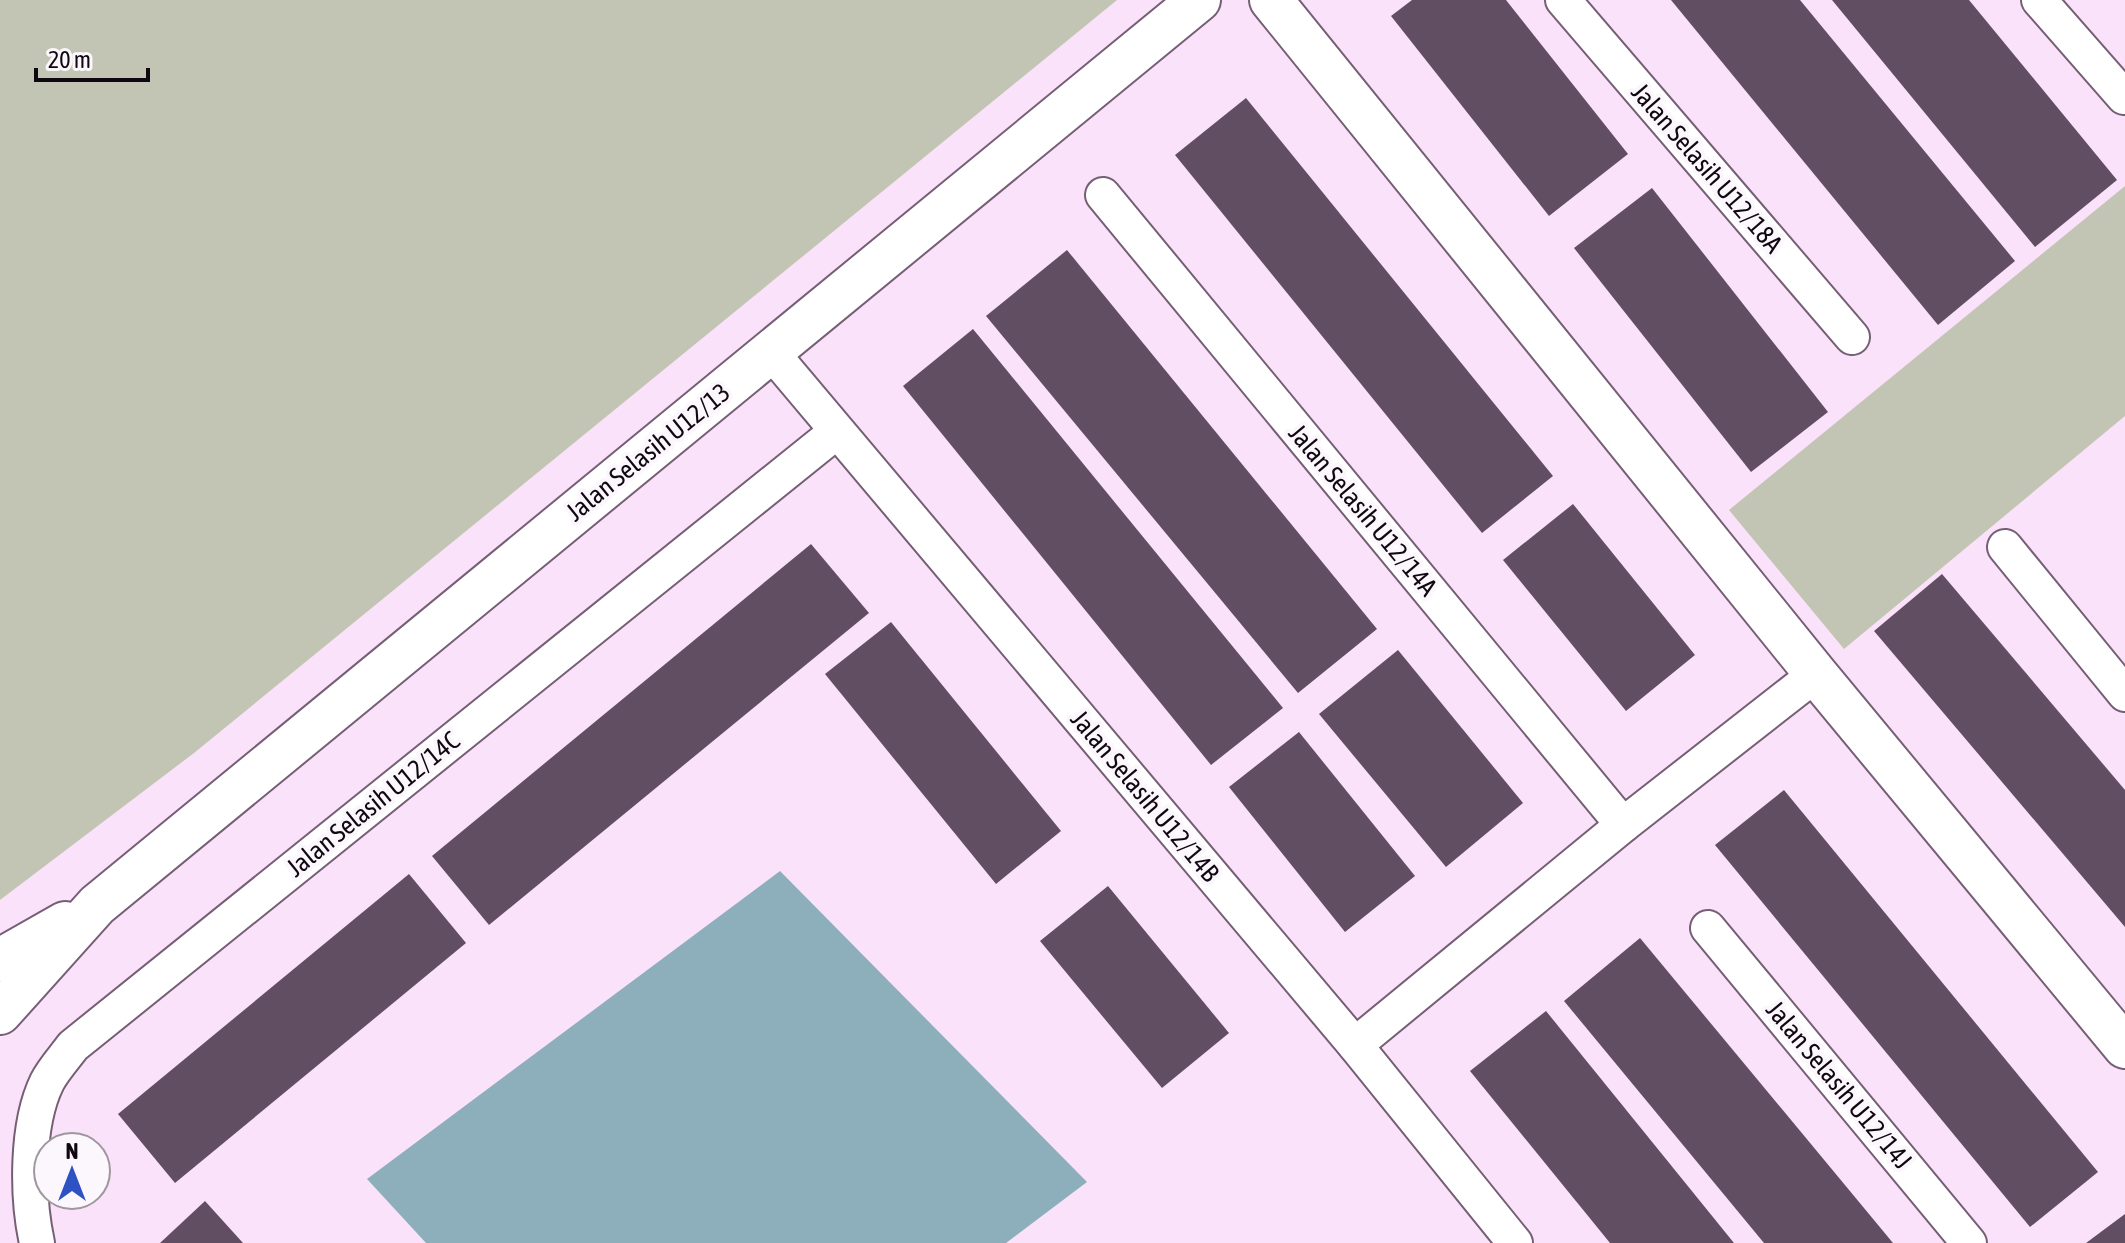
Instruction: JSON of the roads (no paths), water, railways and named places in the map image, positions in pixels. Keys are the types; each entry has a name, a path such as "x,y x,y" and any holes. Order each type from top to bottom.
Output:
{"street":[{"name":"Jalan Selasih U12/13","path":"0,1013 97,905 1199,0"},
{"path":"1271,0 1816,674 2125,1047"},
{"name":"Jalan Selasih U12/18A","path":"1563,0 1852,337"},
{"path":"2039,0 2124,97"},
{"name":"Jalan Selasih U12/14A","path":"1103,195 1623,825"},
{"name":"Jalan Selasih U12/14B","path":"771,352 1355,1045 1515,1243"},
{"name":"Jalan Selasih U12/14C","path":"37,1243 28,1205 29,1166 46,1083 73,1046 836,432"},
{"path":"2005,547 2125,694"},
{"path":"1355,1045 1623,825 1816,674"},
{"name":"Jalan Selasih U12/13","path":"0,960 97,905"},
{"name":"Jalan Selasih U12/14J","path":"1708,928 1969,1243"}],"water":[{"path":"780,871 1087,1182 1006,1243 426,1243 367,1179"}]}
